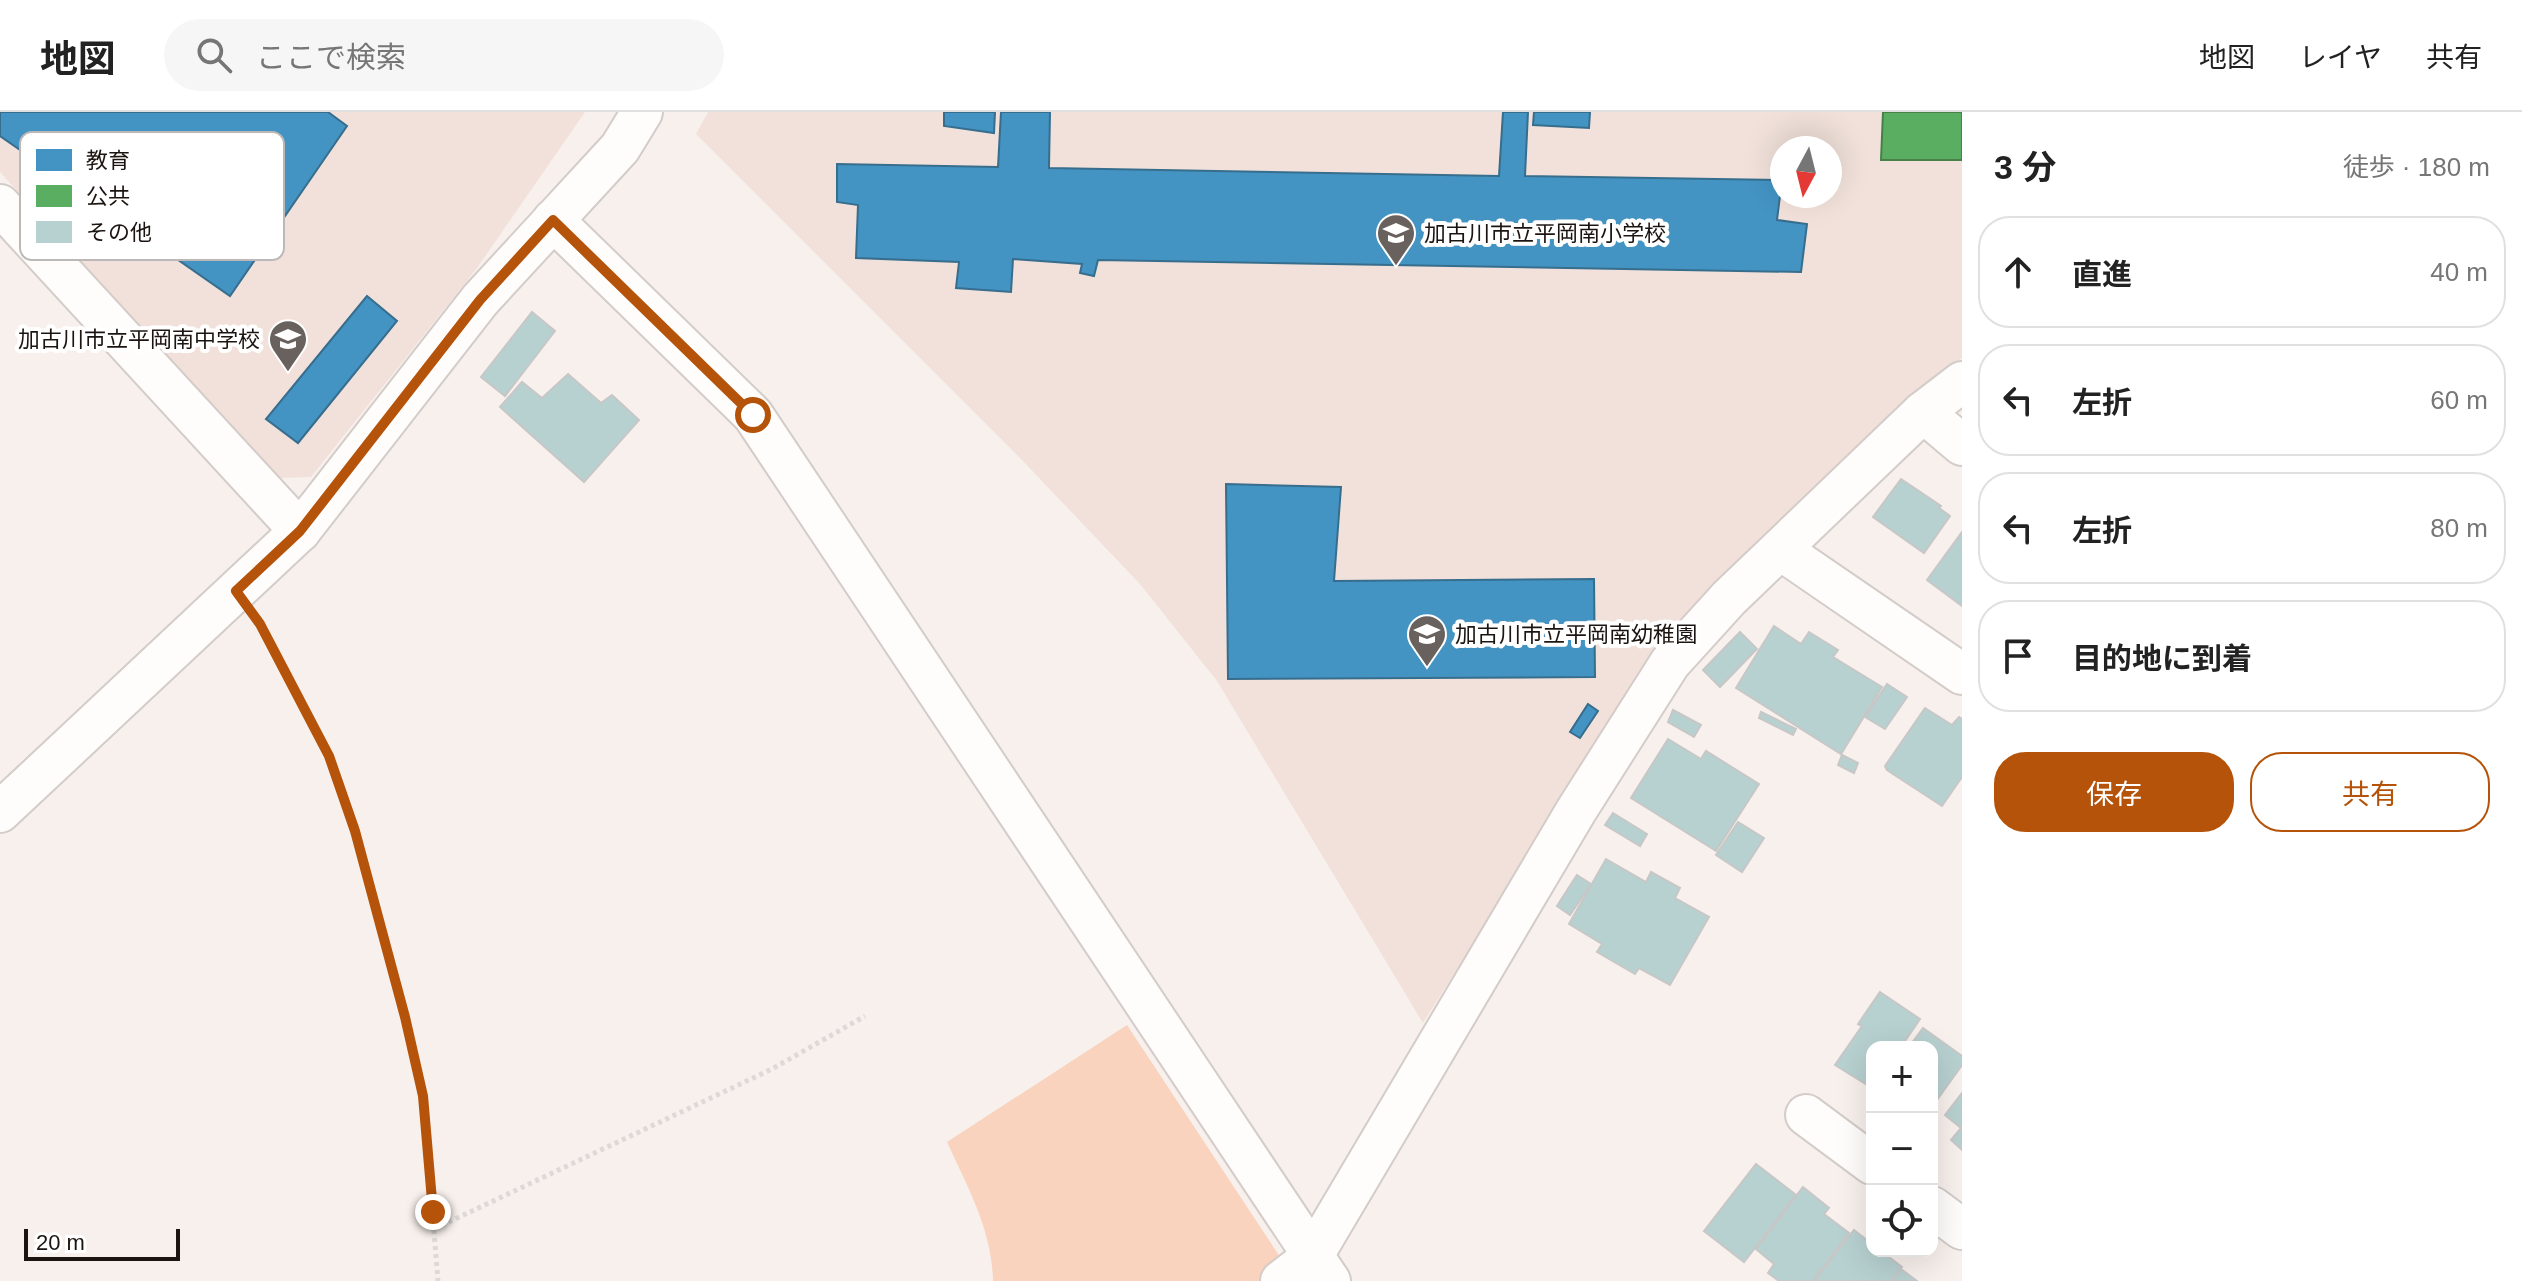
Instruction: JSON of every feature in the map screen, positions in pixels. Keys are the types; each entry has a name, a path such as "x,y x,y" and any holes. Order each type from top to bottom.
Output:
{"street":[{"path":"0,812 300,531 480,300 620,148 642,112"},
{"path":"0,205 20,227"},
{"path":"553,220 753,415 1308,1273 1576,811 1670,663 1729,598 1923,412 1962,382"},
{"path":"51,260 300,531"},
{"path":"1923,412 1962,445"},
{"path":"1781,550 1962,674"},
{"path":"1806,1115 1866,1160"},
{"path":"1938,1211 1962,1229"}],"path":[{"path":"236,591 260,624 329,756 355,831 423,1096 438,1281"},
{"path":"434,1229 772,1069 865,1016"}],"shaded area":[{"name":"加古川市立平岡南中学校","path":"0,112 585,112 477,268 311,477 278,478 80,260 284,260 284,132 20,132 20,194 0,172"},
{"path":"708,112 1962,112 1962,358 1902,403 1709,588 1655,655 1423,1023 1217,681 1140,584 1021,459 696,134"},
{"path":"1127,1025 1284,1263 1259,1281 993,1281 984,1227 947,1142"}],"building: 教育":[{"path":"0,112 328,112 347,126 284,218 284,132 20,132 20,150 0,136"},
{"path":"944,112 995,112 994,133 944,126"},
{"path":"1001,112 1050,112 1049,168 1499,176 1503,112 1528,112 1525,176 1770,180 1770,208 1778,208 1777,220 1807,224 1801,272 1098,260 1094,276 1080,273 1082,264 1013,259 1011,292 956,288 959,262 856,258 858,205 837,202 837,164 998,167"},
{"path":"1534,112 1590,112 1589,128 1533,125"},
{"path":"178,260 255,260 230,296"},
{"path":"367,296 397,321 298,443 266,419"},
{"path":"1226,484 1341,487 1334,581 1594,579 1595,677 1228,679"},
{"path":"1588,704 1598,711 1580,738 1570,732"}],"building: 公共":[{"path":"1883,112 1962,112 1962,160 1881,160"}],"building: その他":[{"path":"532,312 555,331 505,396 481,377"},
{"path":"568,374 601,403 612,395 639,420 584,482 500,407 522,382 542,398"},
{"path":"1901,479 1941,506 1939,508 1950,516 1924,553 1873,517"},
{"path":"1962,532 1962,606 1927,580"},
{"path":"1774,626 1801,644 1809,632 1838,650 1833,657 1882,687 1841,754 1736,688"},
{"path":"1740,632 1757,649 1720,687 1703,670"},
{"path":"1887,684 1907,697 1885,729 1865,717"},
{"path":"1925,708 1952,725 1959,717 1962,719 1962,777 1942,806 1885,766"},
{"path":"1673,710 1701,725 1694,737 1668,722"},
{"path":"1761,712 1796,729 1793,735 1759,718"},
{"path":"1668,739 1701,759 1706,751 1759,784 1716,851 1631,798"},
{"path":"1842,755 1858,763 1854,773 1838,765"},
{"path":"1613,813 1647,834 1640,846 1605,825"},
{"path":"1738,822 1764,838 1742,872 1716,855"},
{"path":"1606,859 1646,882 1651,872 1680,888 1675,898 1709,917 1670,985 1639,968 1635,974 1597,952 1602,944 1569,924"},
{"path":"1577,875 1591,884 1570,915 1557,906"},
{"path":"1880,992 1920,1019 1905,1041 1866,1041 1866,1084 1835,1065 1862,1026 1858,1024"},
{"path":"1923,1028 1962,1056 1962,1065 1938,1099 1938,1041 1913,1041"},
{"path":"1962,1093 1962,1150 1951,1140 1961,1128 1945,1115"},
{"path":"1756,1164 1796,1195 1744,1262 1704,1231"},
{"path":"1803,1187 1829,1208 1824,1214 1849,1233 1813,1281 1779,1281 1768,1273 1774,1264 1756,1249"},
{"path":"1854,1230 1866,1239 1866,1257 1889,1257 1902,1267 1891,1281 1814,1281"},
{"path":"1901,1269 1917,1281 1892,1281"}],"place":[{"name":"加古川市立平岡南小学校","path":"1396,267"},
{"name":"加古川市立平岡南中学校","path":"288,373"},
{"name":"加古川市立平岡南幼稚園","path":"1427,668"}],"route":[{"path":"433,1212 423,1096 355,831 329,756 260,624 236,591 300,531 480,300 553,220 753,415"}]}
